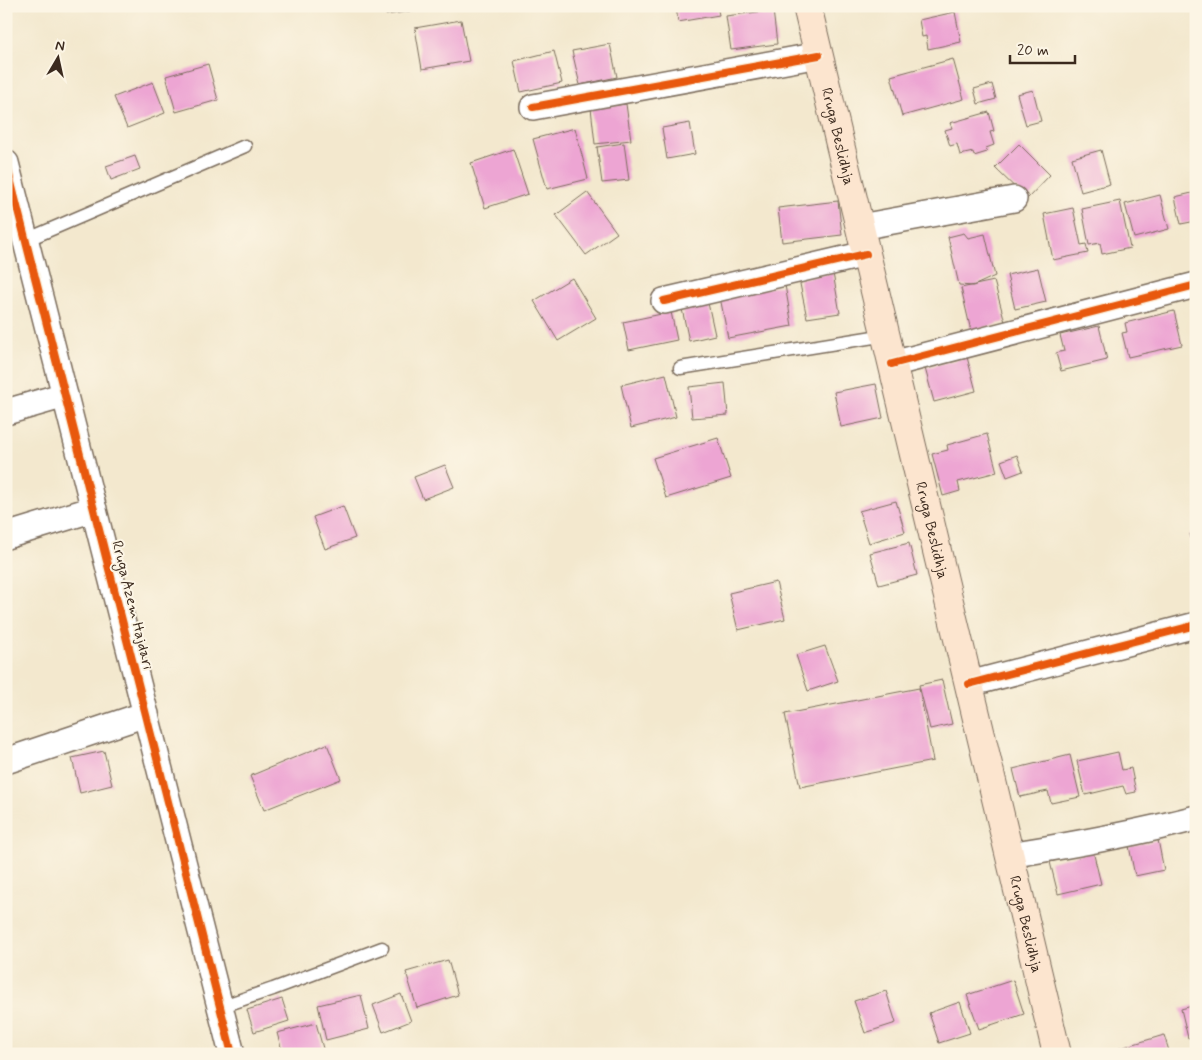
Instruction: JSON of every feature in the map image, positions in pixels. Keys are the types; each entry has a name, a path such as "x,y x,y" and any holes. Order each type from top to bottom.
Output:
{"main road":[{"name":"Rruga Beslidhja","path":"807,6 1057,1054"}],"street":[{"path":"533,107 819,55"},
{"name":"Rruga Azem Hajdari","path":"6,163 232,1054"},
{"path":"860,227 1014,199"},
{"path":"664,300 866,254"},
{"path":"892,364 1196,285"},
{"path":"6,412 65,395"},
{"path":"6,536 94,509"},
{"path":"969,684 1196,625"},
{"path":"6,761 146,714"},
{"path":"1009,855 1149,830 1196,818"}],"lane":[{"path":"26,240 245,146"},
{"path":"680,368 886,335"},
{"path":"220,1007 382,948"}],"building":[{"path":"384,6 417,6 418,10 386,15"},
{"path":"676,6 717,6 719,15 678,22"},
{"path":"773,10 777,44 731,50 726,16"},
{"path":"955,12 961,42 928,49 926,36 922,37 919,20"},
{"path":"461,20 469,61 422,69 415,28"},
{"path":"610,44 617,77 580,85 572,51"},
{"path":"554,51 562,83 521,92 514,61"},
{"path":"953,59 964,99 902,116 891,76"},
{"path":"208,64 218,100 176,112 166,76"},
{"path":"153,82 165,113 127,128 114,97"},
{"path":"992,84 996,99 978,104 974,89"},
{"path":"1033,90 1041,121 1026,125 1017,94"},
{"path":"626,104 631,140 595,144 591,108"},
{"path":"989,112 994,131 990,132 994,145 986,148 987,152 974,156 973,152 960,155 957,144 950,146 945,130 952,128 950,123"},
{"path":"690,123 695,154 667,159 662,128"},
{"path":"575,128 588,179 547,189 533,139"},
{"path":"624,143 629,180 602,183 597,147"},
{"path":"1019,144 1050,175 1027,199 995,168"},
{"path":"513,149 528,194 485,208 471,163"},
{"path":"1101,150 1110,184 1081,192 1072,158"},
{"path":"135,156 140,169 111,180 106,166"},
{"path":"587,192 617,233 586,255 556,215"},
{"path":"1196,192 1196,221 1181,224 1175,197"},
{"path":"1160,195 1169,229 1134,238 1125,204"},
{"path":"838,201 842,235 782,242 778,208"},
{"path":"1120,201 1130,248 1102,254 1100,243 1089,245 1082,209"},
{"path":"1073,208 1081,245 1086,244 1088,253 1053,260 1044,214"},
{"path":"964,233 968,238 985,234 995,276 973,286 959,285 948,237"},
{"path":"1038,268 1046,302 1015,309 1007,275"},
{"path":"833,273 840,313 807,318 799,279"},
{"path":"572,278 596,318 558,341 534,301"},
{"path":"994,281 1005,322 971,331 961,288"},
{"path":"785,285 792,326 728,338 720,297"},
{"path":"708,303 715,335 689,341 682,309"},
{"path":"1174,311 1182,345 1128,357 1122,333 1127,332 1125,323"},
{"path":"671,312 677,340 629,350 623,322"},
{"path":"1099,326 1107,360 1061,371 1056,353 1064,351 1060,335"},
{"path":"967,357 976,391 934,402 925,368"},
{"path":"666,374 676,417 631,428 621,385"},
{"path":"725,383 728,415 692,418 689,387"},
{"path":"876,384 883,418 841,427 834,392"},
{"path":"987,434 997,472 958,482 960,491 943,496 932,454 948,450 947,445"},
{"path":"718,438 731,478 666,498 653,458"},
{"path":"1017,455 1023,471 1007,477 1001,461"},
{"path":"445,465 454,487 423,499 414,477"},
{"path":"896,501 905,532 869,543 859,511"},
{"path":"343,506 355,538 325,549 313,517"},
{"path":"1196,532 1196,547 1193,548 1190,534"},
{"path":"909,543 917,575 879,585 870,553"},
{"path":"776,582 785,619 738,630 729,593"},
{"path":"825,646 838,681 808,691 796,655"},
{"path":"942,680 952,724 930,729 919,685"},
{"path":"919,688 933,761 800,787 785,714"},
{"path":"327,744 341,779 264,810 250,776"},
{"path":"104,751 112,785 80,793 72,758"},
{"path":"1118,752 1122,770 1131,768 1136,792 1126,794 1123,786 1085,795 1077,761"},
{"path":"1070,755 1080,797 1051,803 1048,791 1020,797 1013,769"},
{"path":"1158,840 1164,870 1135,876 1129,846"},
{"path":"1093,851 1101,884 1058,894 1050,862"},
{"path":"448,960 458,995 417,1008 406,972"},
{"path":"1013,980 1024,1014 979,1029 967,995"},
{"path":"886,991 896,1023 865,1033 854,1001"},
{"path":"401,994 411,1021 383,1032 373,1005"},
{"path":"361,995 369,1029 326,1040 318,1005"},
{"path":"282,999 289,1021 254,1032 247,1010"},
{"path":"960,1002 970,1033 939,1043 929,1013"},
{"path":"1196,1005 1196,1036 1188,1038 1181,1009"},
{"path":"316,1023 324,1052 318,1054 283,1054 277,1033"},
{"path":"1164,1035 1170,1054 1118,1054 1117,1049"}],"cycle path":[{"path":"533,107 819,55"},
{"path":"6,163 232,1054"},
{"path":"664,301 866,254"},
{"path":"892,364 1196,285"},
{"path":"969,684 1196,625"}]}
